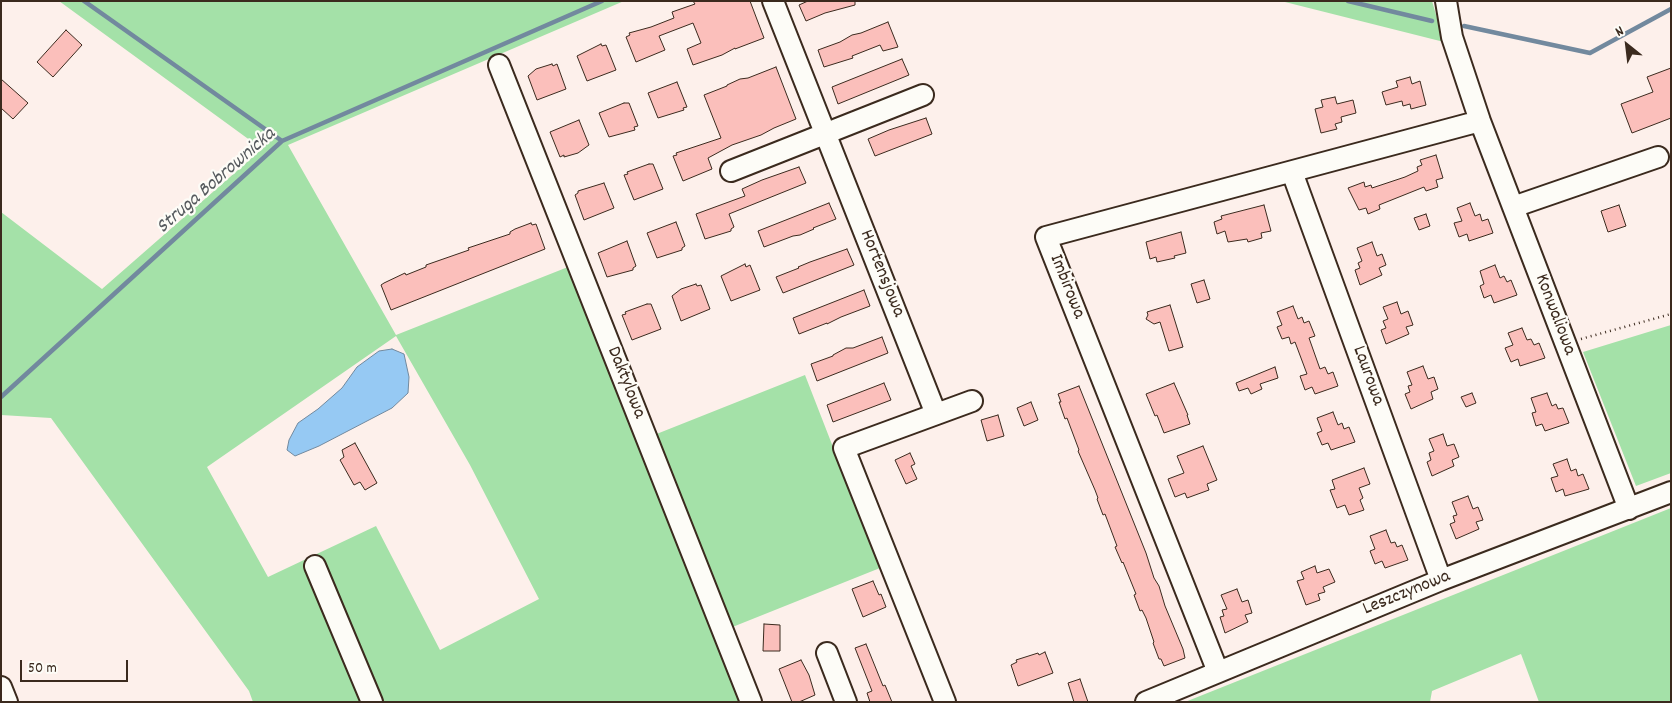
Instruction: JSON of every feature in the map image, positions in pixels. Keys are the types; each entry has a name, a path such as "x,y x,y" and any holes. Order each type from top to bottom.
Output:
{"street":[{"name":"Hortensjowa","path":"773,1 936,414"},
{"name":"Konwaliowa","path":"1446,1 1452,38 1480,121 1564,344 1629,509"},
{"name":"Daktylowa","path":"499,65 750,702"},
{"path":"731,171 923,95"},
{"name":"Imbirowa","path":"1218,672 1046,237 1480,121"},
{"path":"1513,207 1658,157"},
{"name":"Laurowa","path":"1292,172 1441,580"},
{"path":"944,702 844,448 972,401"},
{"name":"Leszczynowa","path":"1146,702 1441,580 1671,492"},
{"path":"315,566 372,702"},
{"path":"827,653 846,702"},
{"path":"1,687 7,702"}],"path":[{"path":"1564,344 1671,314"}],"green space":[{"path":"59,1 624,1 288,145 396,335 568,267 740,702 253,702 249,691 51,418 1,415 1,212 102,289 262,149","holes":["396,336 470,465 539,599 440,650 376,526 268,577 207,467"]},
{"path":"1281,1 1432,1 1444,42"},
{"path":"1671,325 1671,473 1636,486 1583,352"},
{"path":"805,375 880,568 730,628 654,435"},
{"path":"1671,508 1671,702 1539,702 1521,654 1432,691 1430,702 1185,702"}],"water":[{"path":"392,349 404,354 409,377 408,393 392,408 319,446 295,456 287,450 289,440 298,423 342,388 357,367 379,351"}],"building":[{"path":"693,1 750,1 764,38 693,65 687,49 701,43 693,23 659,36 665,50 636,62 626,37 630,35 629,33 674,18 672,12 695,4"},
{"path":"808,1 855,1 855,5 825,13 806,21 799,5"},
{"path":"888,22 898,47 883,51 880,45 852,56 853,58 824,67 818,50"},
{"path":"66,30 82,45 53,77 37,62"},
{"path":"601,44 602,46 606,45 616,70 587,81 577,56"},
{"path":"902,59 909,75 838,104 832,87"},
{"path":"552,64 553,66 557,64 566,89 537,100 528,76 536,69"},
{"path":"776,67 796,119 761,135 732,145 708,158 712,169 683,181 673,156 677,155 676,153 721,138 704,95 740,79 748,78"},
{"path":"1671,68 1671,118 1632,133 1621,104 1653,92 1647,77"},
{"path":"1410,77 1412,84 1420,81 1426,105 1411,109 1410,104 1403,106 1402,101 1386,105 1382,92 1398,87 1396,81"},
{"path":"1,79 28,103 13,119 1,108"},
{"path":"677,82 687,107 683,108 684,110 658,118 648,93"},
{"path":"1335,97 1337,104 1353,100 1356,113 1341,117 1342,122 1335,124 1337,129 1321,133 1315,109 1323,107 1321,100"},
{"path":"624,103 629,103 638,126 634,127 635,130 609,137 599,113"},
{"path":"926,118 932,134 875,156 868,139"},
{"path":"579,120 589,145 578,153 560,157 550,132"},
{"path":"1436,155 1443,178 1436,180 1438,187 1426,191 1424,187 1379,205 1380,209 1368,214 1366,208 1359,210 1348,188 1364,182 1365,187 1371,185 1372,188 1405,177 1418,171 1417,167 1422,165 1420,160"},
{"path":"653,164 663,189 634,200 624,175 628,174 627,172"},
{"path":"799,167 806,183 729,214 734,227 731,231 705,239 696,214 745,196 742,189"},
{"path":"604,183 614,208 584,220 575,195 578,191"},
{"path":"829,203 836,219 800,235 764,247 758,231"},
{"path":"1470,203 1475,216 1480,214 1482,221 1488,219 1493,233 1469,241 1467,234 1459,237 1454,223 1462,221 1457,208"},
{"path":"1264,205 1271,231 1261,233 1262,238 1248,242 1247,239 1228,242 1225,231 1217,234 1214,222 1222,219 1221,216"},
{"path":"1619,205 1626,226 1608,232 1601,211"},
{"path":"1426,214 1430,226 1419,230 1414,218"},
{"path":"676,222 685,246 682,250 657,258 647,233"},
{"path":"531,223 532,225 536,224 545,249 391,310 381,285 384,283 405,273 406,275 426,267 426,265 469,250 468,248 510,234 515,229"},
{"path":"1181,232 1186,253 1174,256 1175,258 1157,262 1156,257 1150,259 1146,242"},
{"path":"627,241 636,266 633,270 607,277 598,253"},
{"path":"1372,242 1377,256 1382,254 1386,265 1379,268 1382,275 1360,285 1355,270 1360,268 1358,263 1362,261 1357,248"},
{"path":"847,249 854,265 783,293 776,277"},
{"path":"745,264 746,267 750,265 760,290 731,301 721,276"},
{"path":"1495,265 1500,278 1504,276 1507,282 1511,280 1517,295 1494,303 1491,295 1484,298 1480,286 1484,284 1480,271"},
{"path":"1204,280 1210,299 1197,303 1191,284"},
{"path":"696,284 697,286 701,285 710,309 681,321 672,296 681,289"},
{"path":"864,290 870,306 799,334 793,318"},
{"path":"1397,302 1401,314 1408,311 1413,325 1406,327 1409,334 1386,344 1381,330 1386,328 1383,321 1388,319 1383,307"},
{"path":"651,304 661,329 632,340 622,315 626,314 625,312"},
{"path":"1170,305 1183,347 1169,351 1160,322 1154,324 1146,319 1147,312"},
{"path":"1293,306 1298,319 1302,317 1304,323 1309,321 1315,336 1309,338 1320,369 1325,367 1328,374 1333,372 1338,386 1315,394 1312,387 1305,390 1300,376 1307,374 1295,342 1291,344 1289,337 1282,339 1277,327 1282,325 1277,312"},
{"path":"1522,328 1527,340 1531,339 1534,345 1539,343 1545,358 1520,366 1518,359 1511,362 1505,348 1513,345 1508,333"},
{"path":"882,337 888,353 817,381 811,364 833,356 846,348 853,348"},
{"path":"1423,366 1428,379 1434,377 1438,389 1431,392 1433,399 1411,409 1405,394 1410,392 1408,386 1412,385 1407,372"},
{"path":"1275,367 1278,378 1260,384 1262,389 1251,394 1248,388 1239,391 1236,383"},
{"path":"884,383 891,400 833,422 827,405"},
{"path":"1174,383 1190,424 1164,433 1146,394"},
{"path":"1079,386 1183,649 1185,658 1164,666 1161,659 1159,659 1146,618 1142,610 1140,611 1134,595 1136,594 1115,547 1117,546 1105,514 1103,515 1067,418 1065,419 1059,402 1061,402 1058,394"},
{"path":"1472,393 1476,403 1466,407 1461,397"},
{"path":"1547,393 1552,406 1556,404 1558,409 1563,408 1569,423 1545,431 1542,424 1536,426 1532,413 1536,412 1531,398"},
{"path":"1031,402 1038,420 1024,426 1017,408"},
{"path":"1333,412 1338,425 1342,423 1344,429 1349,427 1355,442 1331,450 1328,443 1322,445 1317,433 1322,431 1317,418"},
{"path":"998,415 1004,436 987,441 981,420"},
{"path":"1443,434 1447,446 1454,444 1459,457 1452,460 1454,466 1432,476 1427,462 1431,460 1429,453 1434,451 1429,439"},
{"path":"355,443 377,483 365,490 360,482 354,485 340,460 344,457 342,450"},
{"path":"1203,446 1217,480 1207,484 1209,490 1187,498 1185,493 1175,497 1168,479 1184,473 1177,456"},
{"path":"910,453 915,464 911,466 917,479 906,484 895,460"},
{"path":"1567,459 1571,471 1576,469 1578,476 1583,474 1589,489 1565,496 1563,489 1556,492 1551,478 1558,476 1553,464"},
{"path":"1364,468 1370,484 1359,488 1363,498 1360,500 1364,510 1349,515 1345,505 1337,508 1330,490 1335,489 1332,480"},
{"path":"1468,496 1473,509 1478,507 1483,520 1476,522 1479,529 1456,539 1450,524 1455,522 1453,516 1457,515 1452,502"},
{"path":"1386,530 1391,543 1395,542 1397,547 1402,545 1408,560 1385,568 1382,561 1375,564 1370,551 1375,549 1370,536"},
{"path":"1315,566 1317,573 1329,569 1335,582 1323,587 1325,592 1318,594 1320,600 1306,605 1297,581 1304,579 1301,572"},
{"path":"873,581 886,607 863,617 852,589"},
{"path":"1237,589 1242,602 1248,600 1252,613 1245,615 1248,622 1225,633 1220,617 1224,616 1222,610 1227,609 1221,595"},
{"path":"764,624 780,625 780,651 763,651"},
{"path":"866,644 883,686 885,685 892,702 870,702 867,693 872,691 855,648"},
{"path":"1045,652 1053,673 1018,686 1011,665 1017,662 1016,660"},
{"path":"801,660 809,675 815,695 799,702 792,702 779,669"},
{"path":"1080,679 1088,702 1074,702 1068,683"}],"waterway":[{"path":"84,1 282,141"},
{"name":"Struga Bobrownicka","path":"1,397 282,141 602,1"},
{"name":"Struga Bobrownicka","path":"1348,1 1432,21"},
{"name":"Struga Bobrownicka","path":"1464,26 1590,53 1671,9"}]}
